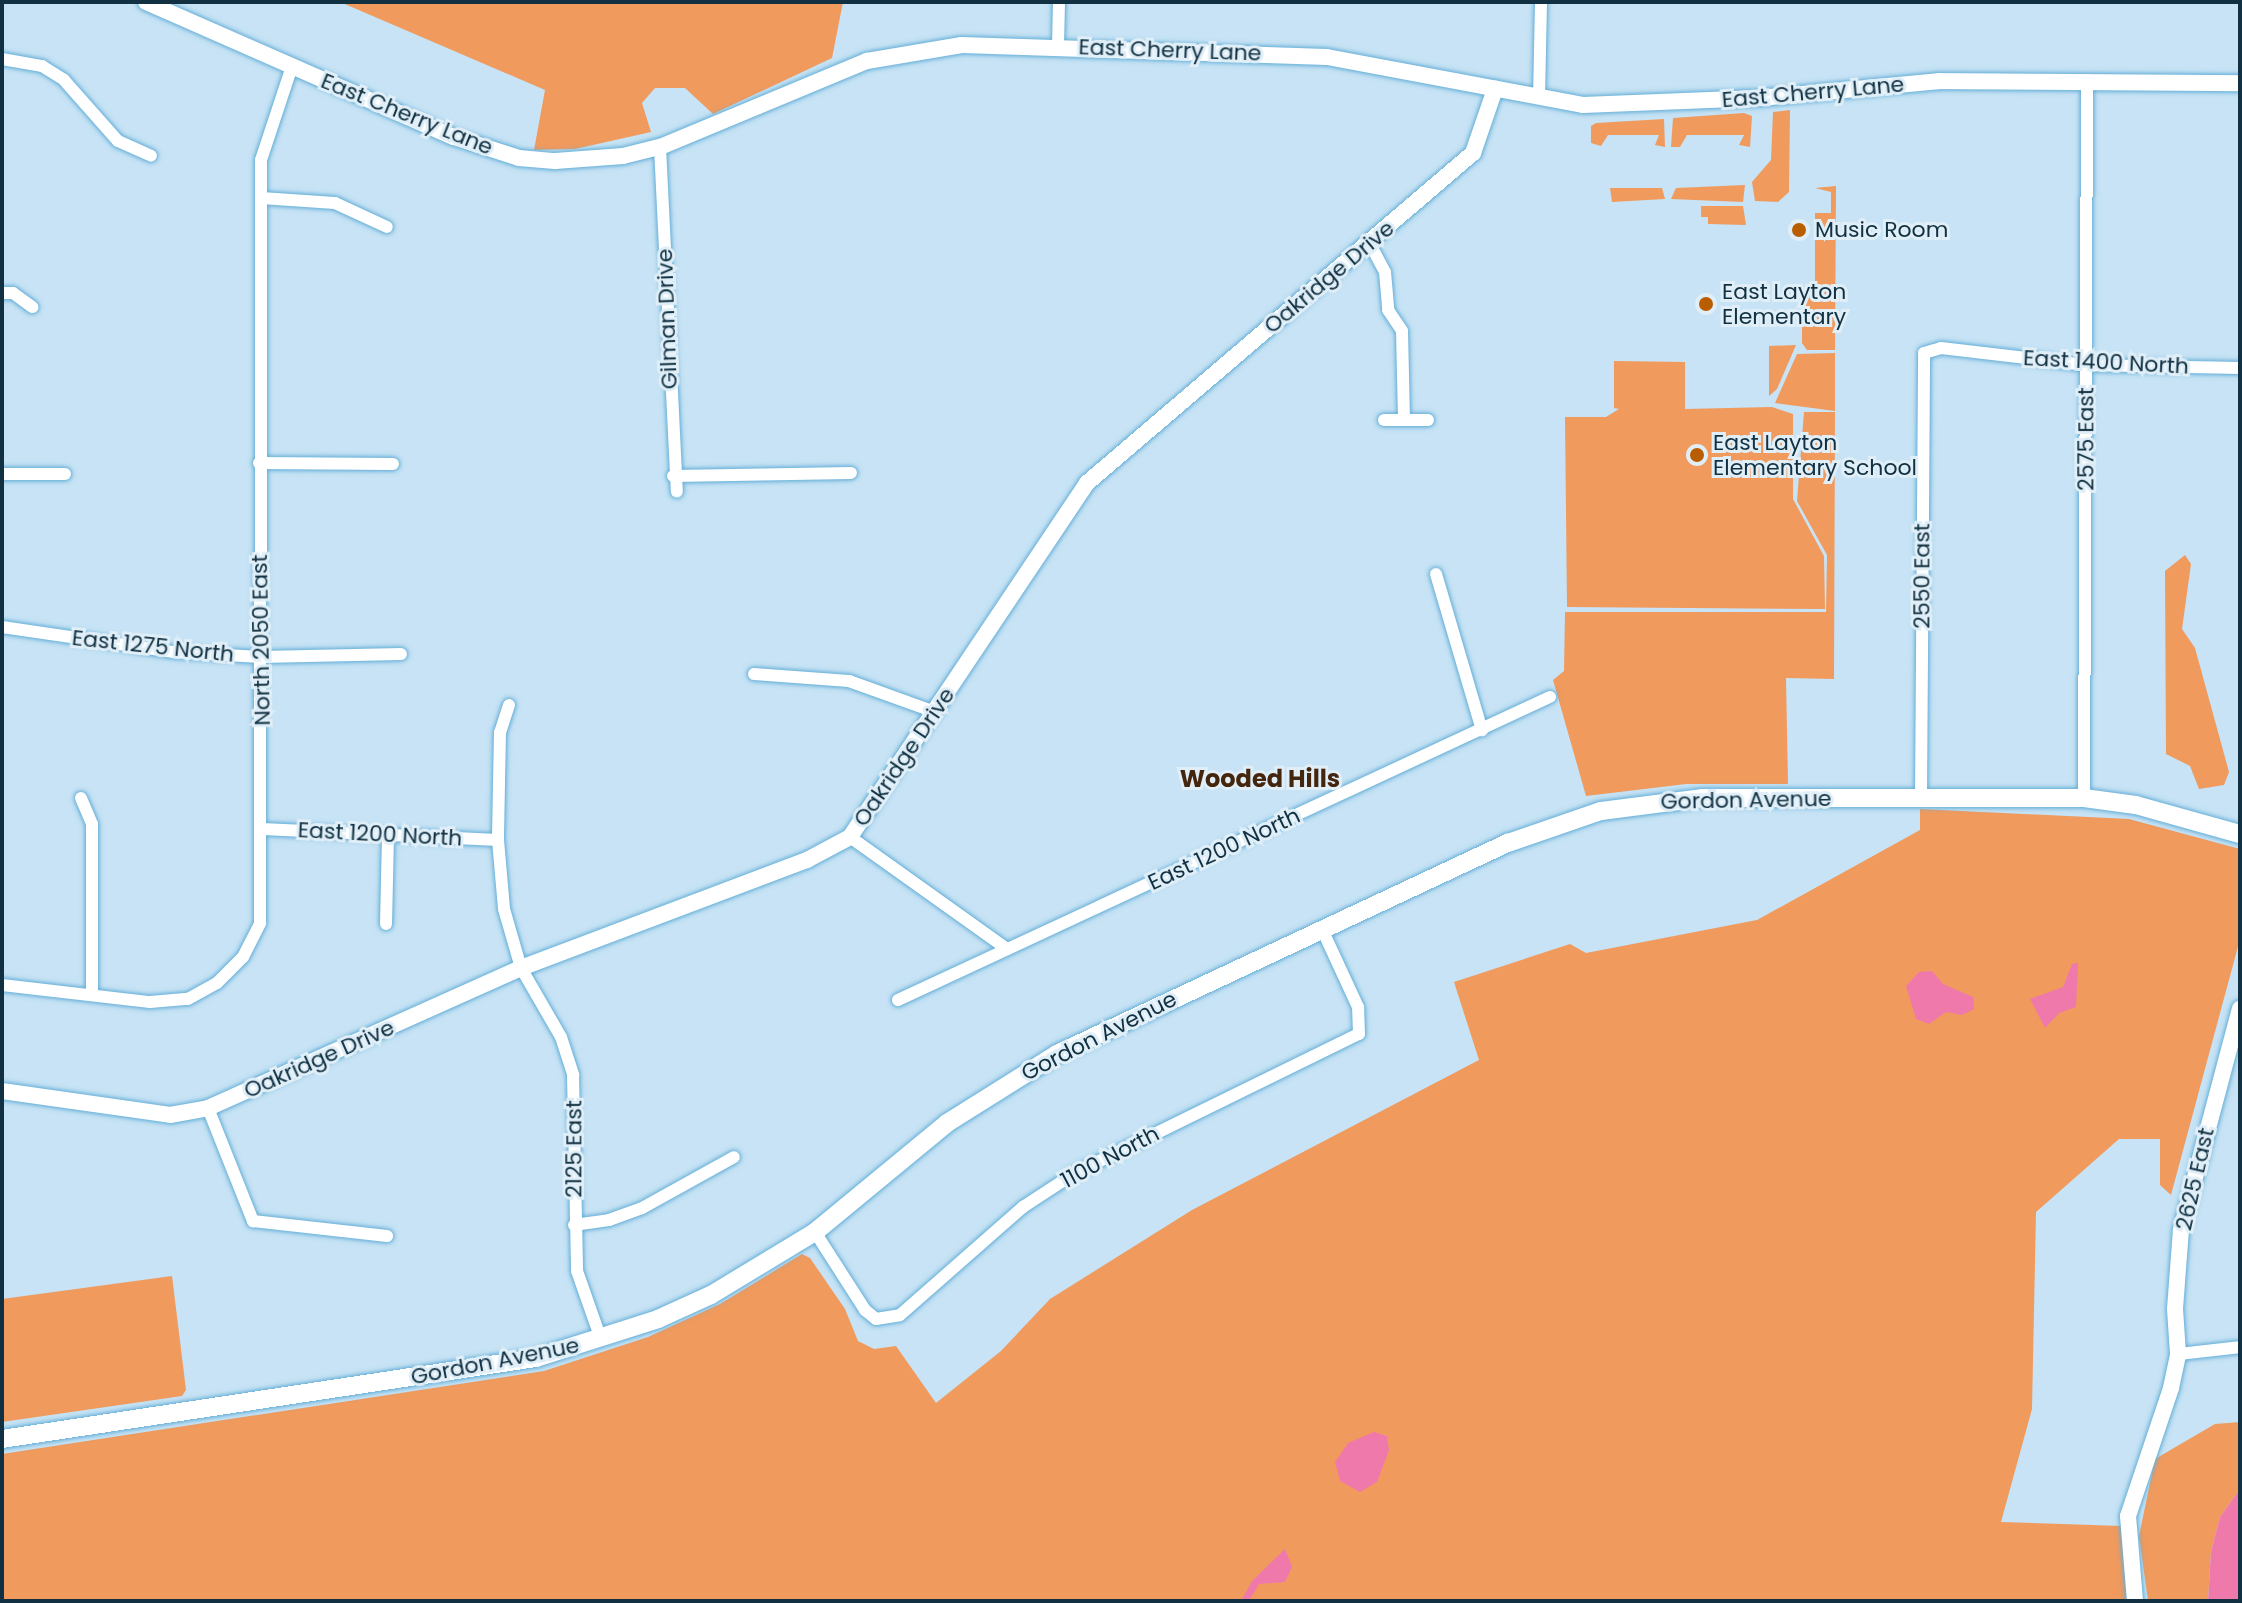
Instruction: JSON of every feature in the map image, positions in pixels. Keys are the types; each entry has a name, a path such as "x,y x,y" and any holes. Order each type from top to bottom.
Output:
{"main road":[{"name":"Gordon Avenue","path":"2,1439 503,1364 601,1339 711,1295 815,1232 947,1123 1020,1075 1508,843 1601,811 1703,798 2084,798 2136,805 2240,834"}],"street":[{"name":"East Cherry Lane","path":"146,2 454,137 519,158 585,161 660,147 867,61 962,45 1327,57 1539,98 1630,107 1940,81 2240,83"},
{"path":"1058,46 1059,2"},
{"path":"1539,98 1541,2"},
{"path":"2,59 42,66 64,80 118,141 151,156"},
{"name":"North 2050 East","path":"2,985 150,1002 188,999 217,983 243,957 260,923 263,829 259,463 261,198 266,136 292,66"},
{"name":"2575 East","path":"2084,798 2087,80"},
{"name":"Oakridge Drive","path":"2,1091 170,1115 208,1108 521,968 807,860 850,837 1087,483 1473,153 1495,89"},
{"name":"Gilman Drive","path":"660,147 673,476 677,492"},
{"path":"261,198 335,203 387,227"},
{"path":"1369,242 1385,272 1388,310 1402,331 1404,420"},
{"path":"2,293 13,293 32,307"},
{"name":"East 1400 North","path":"1924,353 1941,348 2086,365 2240,368"},
{"name":"2550 East","path":"1921,798 1924,353"},
{"path":"1384,420 1428,420"},
{"path":"259,463 393,464"},
{"path":"673,476 851,473"},
{"path":"2,474 65,474"},
{"path":"1436,574 1482,730"},
{"name":"East 1275 North","path":"2,627 174,652 261,657 401,654"},
{"path":"754,674 849,681 935,712"},
{"name":"East 1200 North","path":"898,1000 1550,697"},
{"name":"2125 East","path":"509,705 500,732 498,840 504,909 521,968 561,1037 573,1075 577,1271 601,1339"},
{"path":"81,798 92,824 92,995"},
{"name":"East 1200 North","path":"263,829 498,840"},
{"path":"386,924 388,835"},
{"path":"850,837 1007,949"},
{"name":"1100 North","path":"815,1232 865,1310 888,1320 1023,1207 1075,1173 1359,1034 1358,1007 1322,929"},
{"name":"2625 East","path":"2178,1354 2175,1309 2181,1230 2240,1009"},
{"path":"208,1108 253,1221 387,1236"},
{"path":"574,1225 609,1220 642,1208 734,1157"},
{"path":"2135,1601 2128,1516 2178,1354 2240,1347"}],"shaded area":[{"path":"340,2 843,2 832,58 713,114 685,88 655,88 642,103 651,132 575,149 534,150 545,90"},
{"path":"1790,110 1789,192 1778,202 1755,201 1752,182 1771,160 1773,112"},
{"path":"1744,113 1752,116 1750,147 1739,145 1744,135 1687,135 1680,147 1671,147 1673,118"},
{"path":"1664,119 1665,147 1655,145 1659,135 1608,135 1601,146 1591,143 1591,126 1596,123"},
{"path":"1745,185 1743,202 1671,199 1676,188"},
{"path":"1836,186 1835,350 1807,350 1802,343 1802,297 1815,292 1815,213 1831,213 1831,192 1815,188"},
{"path":"1610,188 1662,188 1665,199 1612,202"},
{"path":"1701,206 1743,206 1746,225 1708,224 1708,217 1701,217"},
{"path":"1796,345 1777,389 1769,396 1769,346"},
{"path":"1835,353 1835,411 1775,403 1797,354"},
{"path":"1614,361 1685,362 1685,409 1772,407 1793,414 1793,499 1824,556 1825,609 1567,607 1565,417 1606,417 1619,409 1614,408"},
{"path":"1804,412 1835,412 1834,679 1786,678 1788,784 1686,784 1586,796 1553,680 1564,671 1565,612 1826,612 1827,555 1797,501"},
{"path":"2185,555 2191,564 2182,629 2195,648 2229,772 2224,785 2199,789 2190,766 2166,754 2165,571"},
{"path":"1920,809 2129,819 2240,849 2240,939 2171,1195 2160,1185 2160,1139 2119,1139 2036,1212 2032,1409 2001,1522 2121,1526 2127,1601 2,1601 2,1454 544,1371 648,1337 720,1304 802,1254 810,1258 845,1309 858,1341 874,1349 896,1346 936,1403 1001,1351 1050,1299 1192,1210 1479,1060 1454,982 1570,944 1586,953 1757,920 1920,830"},
{"path":"2078,963 2076,1007 2059,1013 2045,1028 2030,999 2063,987 2072,964"},
{"path":"1932,971 1943,984 1973,997 1974,1009 1962,1015 1946,1012 1929,1024 1916,1019 1906,986 1919,972"},
{"path":"172,1276 186,1390 182,1396 2,1422 2,1299"},
{"path":"2240,1422 2240,1489 2220,1517 2211,1552 2208,1601 2148,1601 2139,1536 2155,1459 2215,1424"},
{"path":"1374,1432 1387,1436 1389,1450 1377,1482 1360,1492 1340,1481 1335,1462 1348,1443"},
{"path":"2240,1489 2240,1601 2208,1601 2211,1552 2220,1517"},
{"path":"1285,1549 1292,1567 1285,1582 1259,1584 1249,1601 1241,1601 1252,1581"}],"place":[{"name":"Music Room","path":"1799,230"},
{"name":"East Layton Elementary","path":"1706,304"},
{"name":"East Layton Elementary School","path":"1697,455"}],"district":[{"name":"Wooded Hills","path":"1260,779"}]}
